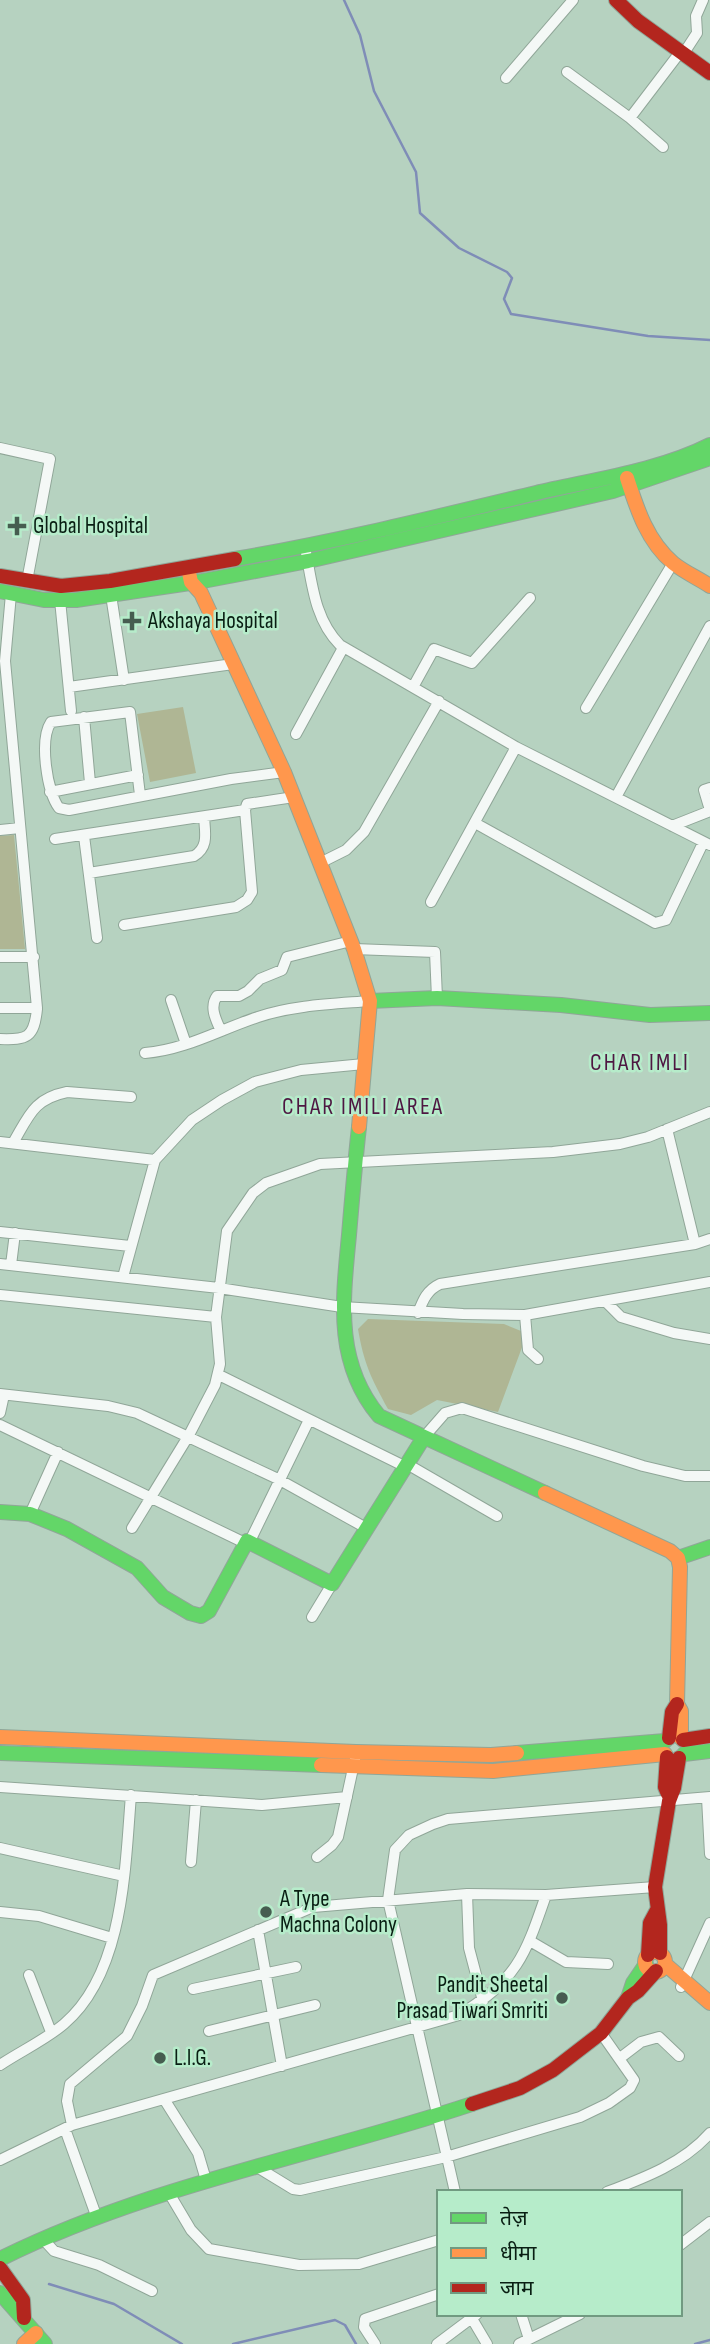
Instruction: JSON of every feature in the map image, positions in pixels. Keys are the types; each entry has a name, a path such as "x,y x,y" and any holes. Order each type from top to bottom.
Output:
{"main road":[{"path":"617,0 638,21 710,73"},
{"path":"627,480 710,445"},
{"path":"6,593 60,600 111,595 307,554 710,459"},
{"path":"627,480 648,533 657,548 673,564 710,586"},
{"path":"0,576 61,586 110,581 197,578"},
{"path":"0,2259 42,2238 206,2180 436,2116 520,2088 553,2070 601,2033 628,1998 638,1991 656,1963 650,1923 657,1910 655,1887 669,1800 674,1788 674,1748 681,1712 677,1704 678,1558 670,1551 379,1416 363,1398 345,1344 342,1307 370,1001 352,945 284,772 233,664 197,578"},
{"path":"370,1001 437,998 561,1005 650,1015 710,1013"},
{"path":"0,1512 30,1514 67,1529 137,1568 158,1593 197,1616 209,1611 247,1542 332,1584 424,1437"},
{"path":"678,1558 710,1547"},
{"path":"0,1737 355,1759"},
{"path":"674,1748 710,1737"},
{"path":"47,1755 48,1738"},
{"path":"0,1753 355,1759 674,1748 710,1751"},
{"path":"656,1963 710,2003"},
{"path":"0,2268 23,2300 24,2318"},
{"path":"0,2293 40,2338 24,2344"}],"street":[{"path":"506,78 573,0"},
{"path":"630,118 697,33 696,16 703,0"},
{"path":"567,72 630,118 663,147"},
{"path":"0,448 50,459 27,581"},
{"path":"307,554 317,608 326,632 343,648 516,747 706,844 666,920 655,923 475,823"},
{"path":"586,708 673,564"},
{"path":"0,1039 19,1040 29,1036 37,1009 34,957 5,713 2,660 6,593"},
{"path":"111,595 124,680"},
{"path":"413,687 434,649 472,663 530,598"},
{"path":"60,600 71,711"},
{"path":"616,797 705,648 710,626"},
{"path":"296,734 343,648"},
{"path":"69,687 233,664"},
{"path":"320,863 346,850 364,832 439,701"},
{"path":"141,795 130,712 51,722 47,729 45,745 50,792 58,808 69,810 231,779 284,772"},
{"path":"84,717 90,783"},
{"path":"431,902 516,747"},
{"path":"50,792 138,775"},
{"path":"672,826 710,811 704,790 710,788"},
{"path":"124,925 236,907 247,900 252,892 245,810 247,804 294,797"},
{"path":"55,839 245,810"},
{"path":"89,873 194,856 205,844 204,817"},
{"path":"0,830 20,828"},
{"path":"84,836 97,938"},
{"path":"222,1031 213,1010 217,996 236,997 248,991 260,979 282,970 286,957 352,945 435,952 437,998"},
{"path":"0,957 34,957"},
{"path":"171,1000 186,1044"},
{"path":"145,1053 186,1044 258,1017 289,1009 370,1001"},
{"path":"0,1008 37,1009"},
{"path":"123,1277 155,1160 192,1120 256,1082 301,1070 364,1064"},
{"path":"13,1143 35,1105 59,1094 67,1092 131,1097"},
{"path":"132,1528 189,1435 219,1375 216,1317 227,1231 253,1193 266,1183 320,1164 584,1150 620,1144 710,1112"},
{"path":"667,1129 695,1244"},
{"path":"0,1142 155,1160"},
{"path":"0,1232 130,1246"},
{"path":"15,1233 6,1265 219,1288 342,1307 418,1313 525,1315 710,1282"},
{"path":"418,1313 424,1297 440,1284 695,1244 710,1239"},
{"path":"0,1295 216,1317"},
{"path":"606,1302 621,1317 674,1334 710,1339"},
{"path":"525,1315 528,1349 538,1359"},
{"path":"219,1375 407,1466 497,1516"},
{"path":"0,1413 2,1395 108,1405 127,1410 189,1435 278,1479 368,1529"},
{"path":"424,1437 445,1413 462,1408 643,1466 685,1476 710,1476"},
{"path":"0,1425 247,1542 309,1420"},
{"path":"30,1514 58,1452"},
{"path":"312,1617 332,1584"},
{"path":"317,1857 332,1846 338,1837 355,1759"},
{"path":"0,1787 262,1805 347,1797"},
{"path":"0,2065 64,2024 95,1988 112,1938 124,1876 131,1795"},
{"path":"454,2190 388,1900 395,1850 410,1835 448,1819 708,1798 710,1854"},
{"path":"191,1862 196,1800"},
{"path":"0,1848 124,1876"},
{"path":"97,2218 68,2127 66,2101 70,2084 127,2036 153,1975 313,1908 467,1894 546,1895 655,1887"},
{"path":"467,1894 469,1948 483,2001"},
{"path":"0,2160 68,2127 459,2015 483,2001 514,1972 530,1941 546,1895"},
{"path":"0,1912 39,1916 112,1938"},
{"path":"687,1986 710,1923"},
{"path":"258,1930 282,2066"},
{"path":"530,1941 566,1962 608,1964"},
{"path":"193,1989 296,1967"},
{"path":"29,1975 51,2032"},
{"path":"209,2031 315,2005"},
{"path":"257,2167 293,2189 300,2190 446,2157 580,2117 609,2104 630,2088 634,2080 601,2033"},
{"path":"620,2058 641,2042 659,2037 679,2056"},
{"path":"164,2099 198,2153 206,2180"},
{"path":"612,2190 673,2163 698,2146 710,2133"},
{"path":"169,2193 191,2230 209,2249 286,2263 359,2264 437,2242"},
{"path":"682,2243 710,2222"},
{"path":"42,2238 54,2251 99,2265 152,2291"},
{"path":"375,2344 364,2328 365,2319 437,2295"},
{"path":"437,2344 474,2316 487,2344"},
{"path":"521,2316 524,2342 576,2316"}],"green space":[{"path":"183,707 196,773 150,782 137,714"},
{"path":"14,835 25,949 0,949 0,836"},
{"path":"368,1319 504,1324 521,1331 524,1342 498,1412 437,1400 411,1415 388,1409 369,1371 360,1341 358,1329"}],"waterway":[{"path":"344,0 360,35 374,91 416,172 420,213 459,248 507,272 512,278 504,299 511,314 648,336 710,340"},
{"path":"49,2284 114,2304 182,2344"},
{"path":"233,2344 335,2320 345,2325 356,2344"},
{"path":"695,2344 710,2340"}],"traffic: fast":[{"path":"235,559 348,537 625,474 669,462 710,445"},
{"path":"0,591 44,600 76,600 203,581 308,561 613,491 710,458"},
{"path":"370,1001 437,998 561,1005 650,1015 710,1013"},
{"path":"359,1127 344,1306 348,1352 354,1374 379,1416 545,1493"},
{"path":"0,1512 30,1514 67,1529 137,1568 163,1597 190,1613 201,1616 209,1611 247,1541 332,1584 424,1437"},
{"path":"678,1558 710,1547"},
{"path":"517,1753 665,1741"},
{"path":"684,1754 710,1751"},
{"path":"0,1753 321,1765"},
{"path":"628,1998 633,1983 646,1964"},
{"path":"0,2259 57,2233 173,2191 472,2104"},
{"path":"0,2293 45,2344"}],"traffic: slow":[{"path":"627,478 639,513 656,545 673,563 710,586"},
{"path":"188,568 191,582 201,593 284,772 354,949 370,1001 359,1127"},
{"path":"545,1493 670,1551 678,1558 677,1704 681,1711 681,1738"},
{"path":"0,1737 356,1752 491,1755 517,1753"},
{"path":"321,1765 493,1771 665,1754"},
{"path":"655,1952 662,1955 665,1962 662,1969 655,1972 648,1969 645,1962 648,1955 655,1952"},
{"path":"665,1964 710,2003"},
{"path":"24,2344 36,2333"}],"traffic: jam":[{"path":"616,0 638,21 710,73"},
{"path":"0,576 61,586 110,581 235,559"},
{"path":"669,1738 672,1712 677,1704"},
{"path":"683,1740 710,1736"},
{"path":"667,1757 665,1787 668,1794"},
{"path":"660,1953 660,1925 655,1887 679,1758"},
{"path":"648,1955 650,1923 657,1910"},
{"path":"472,2104 520,2088 553,2070 601,2033 628,1998 656,1971"},
{"path":"0,2268 23,2300 24,2318"}],"place":[{"name":"Global Hospital","path":"17,526"},
{"name":"Akshaya Hospital","path":"132,621"},
{"name":"A Type Machna Colony","path":"266,1912"},
{"name":"Pandit Sheetal Prasad Tiwari Smriti","path":"562,1998"},
{"name":"L.I.G.","path":"160,2058"}],"district":[{"name":"CHAR IMLI","path":"640,1062"},
{"name":"CHAR IMILI AREA","path":"363,1106"}]}
